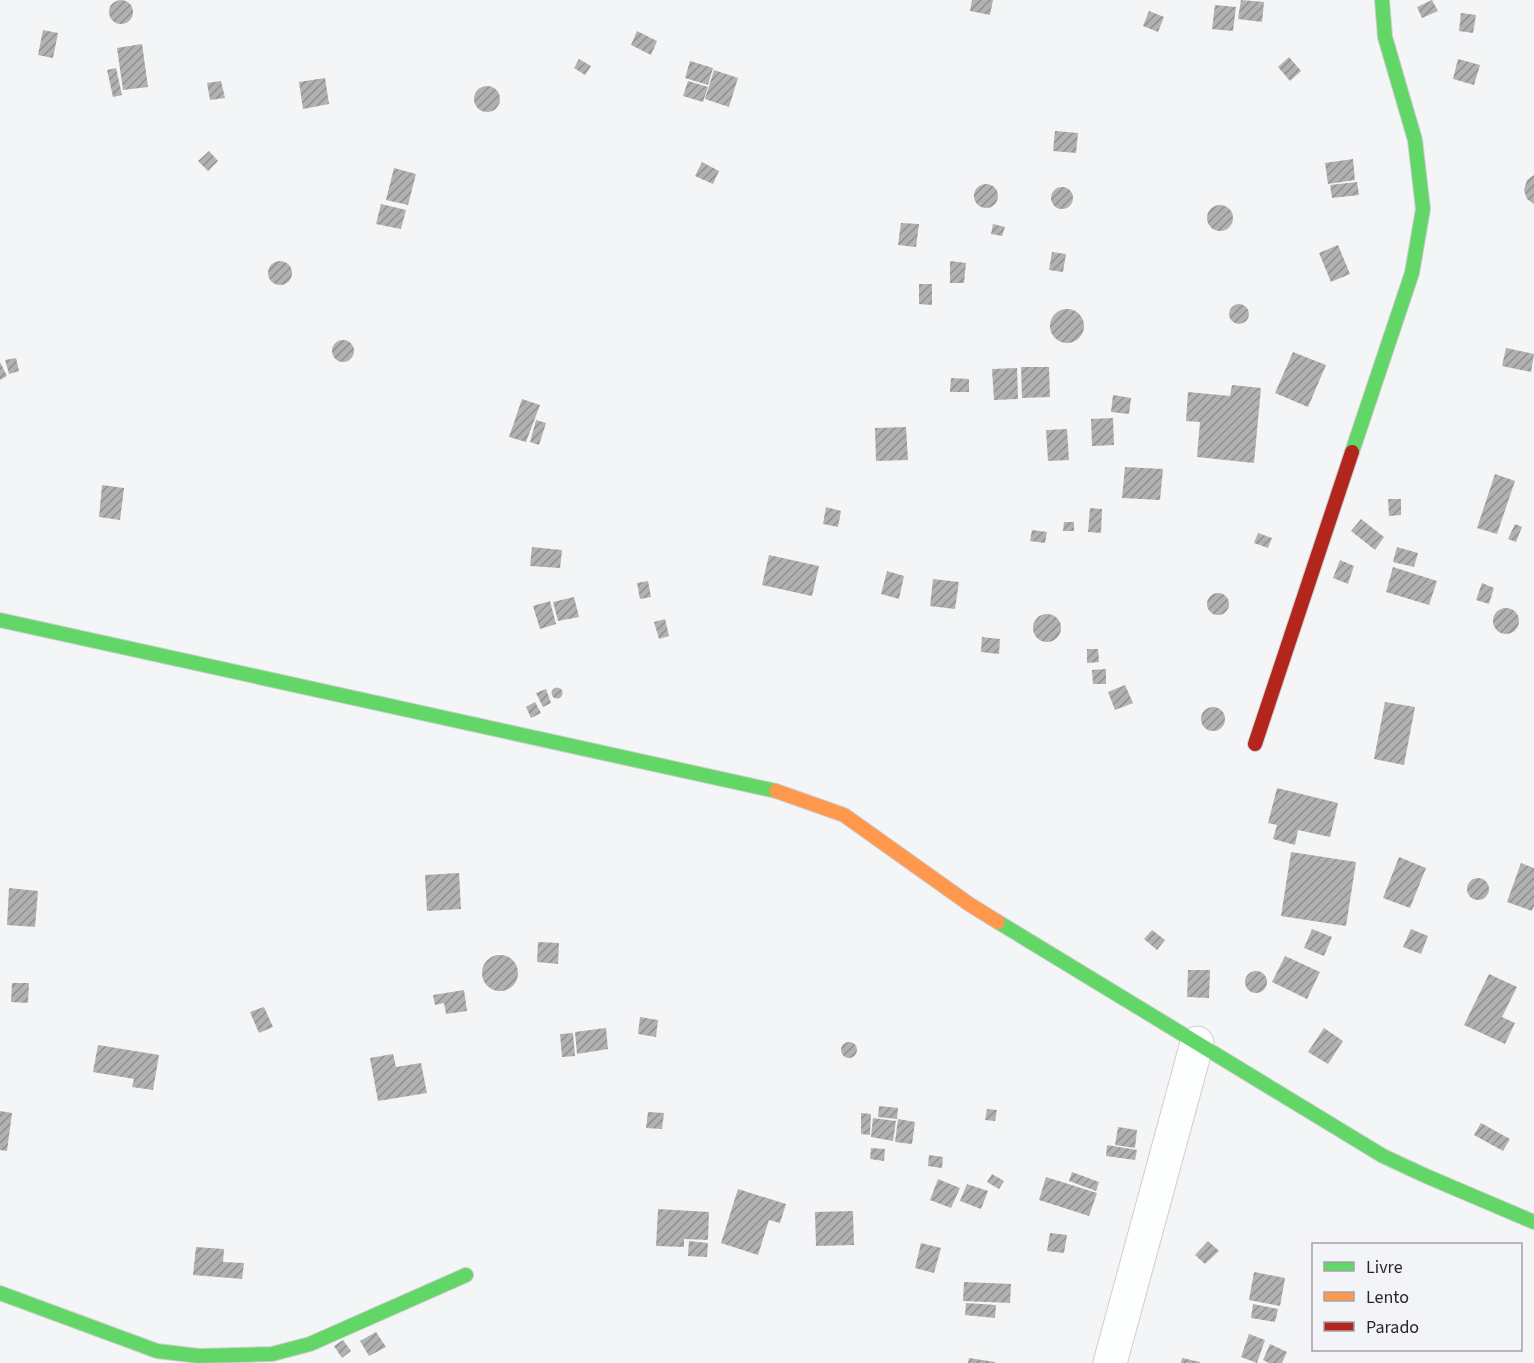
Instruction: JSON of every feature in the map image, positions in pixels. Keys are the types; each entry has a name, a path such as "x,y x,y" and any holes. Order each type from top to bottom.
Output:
{"street":[{"path":"1256,744 1412,273 1423,209 1415,140 1385,37 1382,0"},
{"path":"0,620 778,792 844,815 969,904 1383,1156 1534,1222"},
{"path":"1110,1363 1197,1043"},
{"path":"0,1293 158,1351 199,1356 272,1354 310,1344 466,1275"}],"building":[{"path":"121,0 126,1 132,7 132,17 126,23 121,24 116,23 110,17 109,12 110,7 116,1"},
{"path":"972,0 993,0 990,15 970,11"},
{"path":"1241,0 1264,2 1262,22 1238,19"},
{"path":"1432,0 1438,11 1422,18 1417,7"},
{"path":"1215,5 1236,7 1233,31 1212,29"},
{"path":"1149,11 1164,17 1158,32 1143,26"},
{"path":"1461,13 1476,15 1473,33 1459,31"},
{"path":"43,30 58,33 53,58 38,55"},
{"path":"637,31 657,41 651,55 631,45"},
{"path":"142,44 148,87 123,90 117,48"},
{"path":"1289,57 1301,71 1290,81 1278,67"},
{"path":"579,59 591,66 585,75 574,68"},
{"path":"1458,59 1480,65 1474,85 1453,79"},
{"path":"690,61 713,68 708,85 685,78"},
{"path":"116,68 122,95 113,97 107,70"},
{"path":"714,70 738,78 729,107 705,99"},
{"path":"325,78 329,104 303,109 299,82"},
{"path":"221,81 225,98 210,100 207,83"},
{"path":"688,81 708,87 703,102 683,96"},
{"path":"487,86 496,90 500,99 496,108 487,112 478,108 474,99 478,90"},
{"path":"1055,131 1078,133 1076,153 1053,151"},
{"path":"209,151 218,161 208,171 198,161"},
{"path":"1353,159 1355,180 1328,184 1325,163"},
{"path":"702,162 719,171 713,184 695,176"},
{"path":"394,168 416,174 408,205 386,200"},
{"path":"1534,175 1534,204 1527,199 1524,190 1527,180"},
{"path":"1357,182 1359,195 1332,198 1330,185"},
{"path":"986,184 994,188 998,196 994,204 986,208 978,204 974,196 978,188"},
{"path":"1062,187 1070,190 1073,198 1070,206 1062,209 1054,206 1051,198 1054,190"},
{"path":"381,204 406,210 401,229 376,224"},
{"path":"1220,205 1229,209 1233,218 1229,227 1220,231 1211,227 1207,218 1211,209"},
{"path":"901,223 919,224 916,247 898,245"},
{"path":"993,224 1005,227 1002,236 991,234"},
{"path":"1338,245 1350,274 1331,282 1319,253"},
{"path":"1052,252 1066,254 1063,272 1049,270"},
{"path":"280,261 289,264 292,273 289,282 280,285 271,282 268,273 271,264"},
{"path":"950,261 966,263 964,283 950,283"},
{"path":"919,284 932,284 932,305 919,304"},
{"path":"1239,304 1246,307 1249,314 1246,321 1239,324 1232,321 1229,314 1232,307"},
{"path":"1067,309 1079,314 1084,326 1079,338 1067,343 1055,338 1050,326 1055,314"},
{"path":"343,340 353,347 354,351 347,361 343,362 333,355 332,351 339,341"},
{"path":"1506,348 1534,354 1531,372 1502,366"},
{"path":"1293,352 1326,365 1308,407 1275,393"},
{"path":"16,358 19,371 9,374 5,360"},
{"path":"0,362 7,376 0,380"},
{"path":"1021,367 1049,367 1050,397 1022,398"},
{"path":"1017,368 1018,399 994,400 992,369"},
{"path":"951,378 969,379 969,392 950,392"},
{"path":"1232,385 1261,388 1254,463 1197,457 1200,422 1186,421 1188,392 1230,396"},
{"path":"1113,395 1131,398 1129,414 1111,412"},
{"path":"522,399 540,405 526,442 509,437"},
{"path":"1113,418 1114,445 1092,446 1091,419"},
{"path":"536,420 546,423 539,445 530,442"},
{"path":"906,427 908,460 876,461 875,428"},
{"path":"1067,429 1069,460 1048,461 1046,430"},
{"path":"1125,467 1163,469 1160,500 1122,498"},
{"path":"1495,474 1515,481 1497,534 1477,528"},
{"path":"102,485 124,488 120,520 99,517"},
{"path":"1388,499 1401,499 1401,515 1389,516"},
{"path":"826,507 841,511 838,527 823,524"},
{"path":"1090,508 1102,509 1101,533 1088,532"},
{"path":"1361,519 1384,537 1375,550 1351,531"},
{"path":"1064,522 1074,522 1074,531 1063,531"},
{"path":"1515,524 1522,527 1516,542 1508,539"},
{"path":"1032,530 1047,532 1045,543 1030,541"},
{"path":"1258,533 1272,538 1268,548 1254,543"},
{"path":"532,547 562,550 560,568 530,566"},
{"path":"1397,547 1418,553 1414,567 1393,562"},
{"path":"769,555 819,566 812,596 762,585"},
{"path":"1340,560 1354,566 1348,584 1333,578"},
{"path":"1393,567 1437,581 1429,605 1386,592"},
{"path":"887,571 904,576 899,599 881,594"},
{"path":"933,579 959,582 955,609 930,606"},
{"path":"648,581 651,597 640,599 637,583"},
{"path":"1482,583 1494,588 1489,604 1476,600"},
{"path":"1218,593 1226,596 1229,604 1226,612 1218,615 1210,612 1207,604 1210,596"},
{"path":"574,597 579,617 558,621 553,602"},
{"path":"550,601 556,624 540,629 533,606"},
{"path":"1506,608 1516,611 1519,621 1516,631 1506,634 1496,631 1493,621 1496,611"},
{"path":"1047,614 1057,618 1061,628 1057,638 1047,642 1037,638 1033,628 1037,618"},
{"path":"665,619 669,636 659,639 654,622"},
{"path":"982,637 1000,639 999,654 981,652"},
{"path":"1087,649 1098,649 1099,662 1087,663"},
{"path":"1106,669 1106,684 1093,684 1092,670"},
{"path":"1125,685 1133,703 1115,710 1108,692"},
{"path":"557,687 563,693 557,699 551,693"},
{"path":"546,689 551,703 543,707 536,693"},
{"path":"535,702 541,713 531,718 526,707"},
{"path":"1385,702 1415,707 1404,765 1374,759"},
{"path":"1208,707 1218,707 1225,714 1225,724 1218,731 1208,731 1201,724 1201,714"},
{"path":"1277,788 1338,803 1330,837 1298,830 1295,845 1273,839 1277,825 1268,823"},
{"path":"1291,852 1356,862 1346,926 1281,916"},
{"path":"1399,857 1426,868 1410,908 1383,898"},
{"path":"1521,863 1534,868 1532,911 1507,902"},
{"path":"459,873 461,909 427,911 425,875"},
{"path":"1478,878 1486,881 1489,889 1486,897 1478,900 1470,897 1467,889 1470,881"},
{"path":"9,888 38,891 35,927 7,925"},
{"path":"1312,929 1332,937 1324,956 1304,948"},
{"path":"1411,929 1428,936 1421,954 1403,947"},
{"path":"1152,930 1165,940 1157,950 1144,939"},
{"path":"538,942 559,943 558,964 537,962"},
{"path":"500,955 513,960 518,973 513,986 500,991 487,986 482,973 487,960"},
{"path":"1285,956 1320,972 1307,999 1272,982"},
{"path":"1188,970 1210,970 1209,998 1187,997"},
{"path":"1252,971 1260,971 1267,978 1267,986 1260,993 1252,993 1245,986 1245,978"},
{"path":"1489,974 1517,987 1502,1017 1515,1023 1505,1044 1464,1025"},
{"path":"12,983 29,983 28,1003 11,1002"},
{"path":"464,990 467,1011 446,1014 444,1003 435,1005 433,995"},
{"path":"264,1007 273,1027 259,1033 250,1012"},
{"path":"640,1017 658,1020 656,1037 638,1034"},
{"path":"606,1028 608,1049 577,1054 575,1032"},
{"path":"1324,1028 1343,1041 1328,1064 1308,1052"},
{"path":"573,1033 575,1056 562,1057 560,1034"},
{"path":"846,1042 852,1042 857,1050 855,1056 846,1058 841,1053 841,1047"},
{"path":"98,1045 159,1055 153,1090 132,1087 134,1079 93,1072"},
{"path":"393,1054 396,1067 421,1063 427,1093 378,1101 370,1058"},
{"path":"879,1106 898,1108 897,1119 878,1117"},
{"path":"987,1109 997,1110 995,1121 985,1120"},
{"path":"0,1111 12,1113 7,1151 0,1150"},
{"path":"648,1112 664,1113 662,1129 646,1128"},
{"path":"861,1113 871,1114 870,1135 861,1134"},
{"path":"873,1118 896,1121 893,1141 871,1137"},
{"path":"898,1119 915,1122 912,1144 895,1142"},
{"path":"1481,1123 1510,1139 1503,1151 1474,1135"},
{"path":"1118,1127 1137,1130 1135,1148 1115,1145"},
{"path":"1107,1145 1137,1150 1135,1160 1106,1156"},
{"path":"871,1148 885,1149 884,1161 870,1159"},
{"path":"929,1155 943,1157 942,1168 928,1166"},
{"path":"1072,1172 1099,1182 1096,1191 1069,1181"},
{"path":"992,1174 1004,1181 999,1189 987,1182"},
{"path":"1046,1177 1097,1193 1089,1216 1039,1200"},
{"path":"938,1179 960,1188 951,1208 930,1200"},
{"path":"967,1184 988,1191 981,1209 960,1201"},
{"path":"738,1189 786,1204 780,1223 769,1220 758,1255 721,1243"},
{"path":"658,1209 709,1212 708,1240 684,1239 684,1247 656,1246"},
{"path":"853,1211 854,1245 816,1246 815,1212"},
{"path":"1050,1233 1067,1235 1064,1253 1047,1251"},
{"path":"689,1241 708,1243 707,1257 688,1256"},
{"path":"1208,1241 1219,1251 1205,1264 1195,1255"},
{"path":"921,1243 941,1248 934,1273 915,1268"},
{"path":"196,1247 224,1249 223,1262 244,1263 242,1279 193,1275"},
{"path":"1254,1272 1285,1278 1280,1306 1249,1300"},
{"path":"964,1282 1011,1284 1010,1303 963,1301"},
{"path":"966,1303 996,1305 995,1318 965,1315"},
{"path":"1253,1304 1278,1309 1275,1322 1251,1318"},
{"path":"376,1332 386,1347 369,1356 360,1341"},
{"path":"1249,1334 1265,1340 1257,1363 1241,1357"},
{"path":"343,1340 351,1351 342,1358 334,1346"},
{"path":"1270,1344 1287,1352 1282,1363 1269,1363 1263,1360"},
{"path":"969,1358 995,1362 995,1363 968,1363"},
{"path":"1182,1358 1200,1362 1200,1363 1181,1363"}],"traffic: fast":[{"path":"1352,452 1412,273 1423,209 1415,140 1385,37 1382,0"},
{"path":"0,620 776,791"},
{"path":"998,922 1383,1156 1534,1222"},
{"path":"0,1293 157,1351 199,1356 272,1354 310,1344 466,1275"}],"traffic: slow":[{"path":"776,791 844,815 998,922"}],"traffic: jam":[{"path":"1255,744 1352,452"}]}
